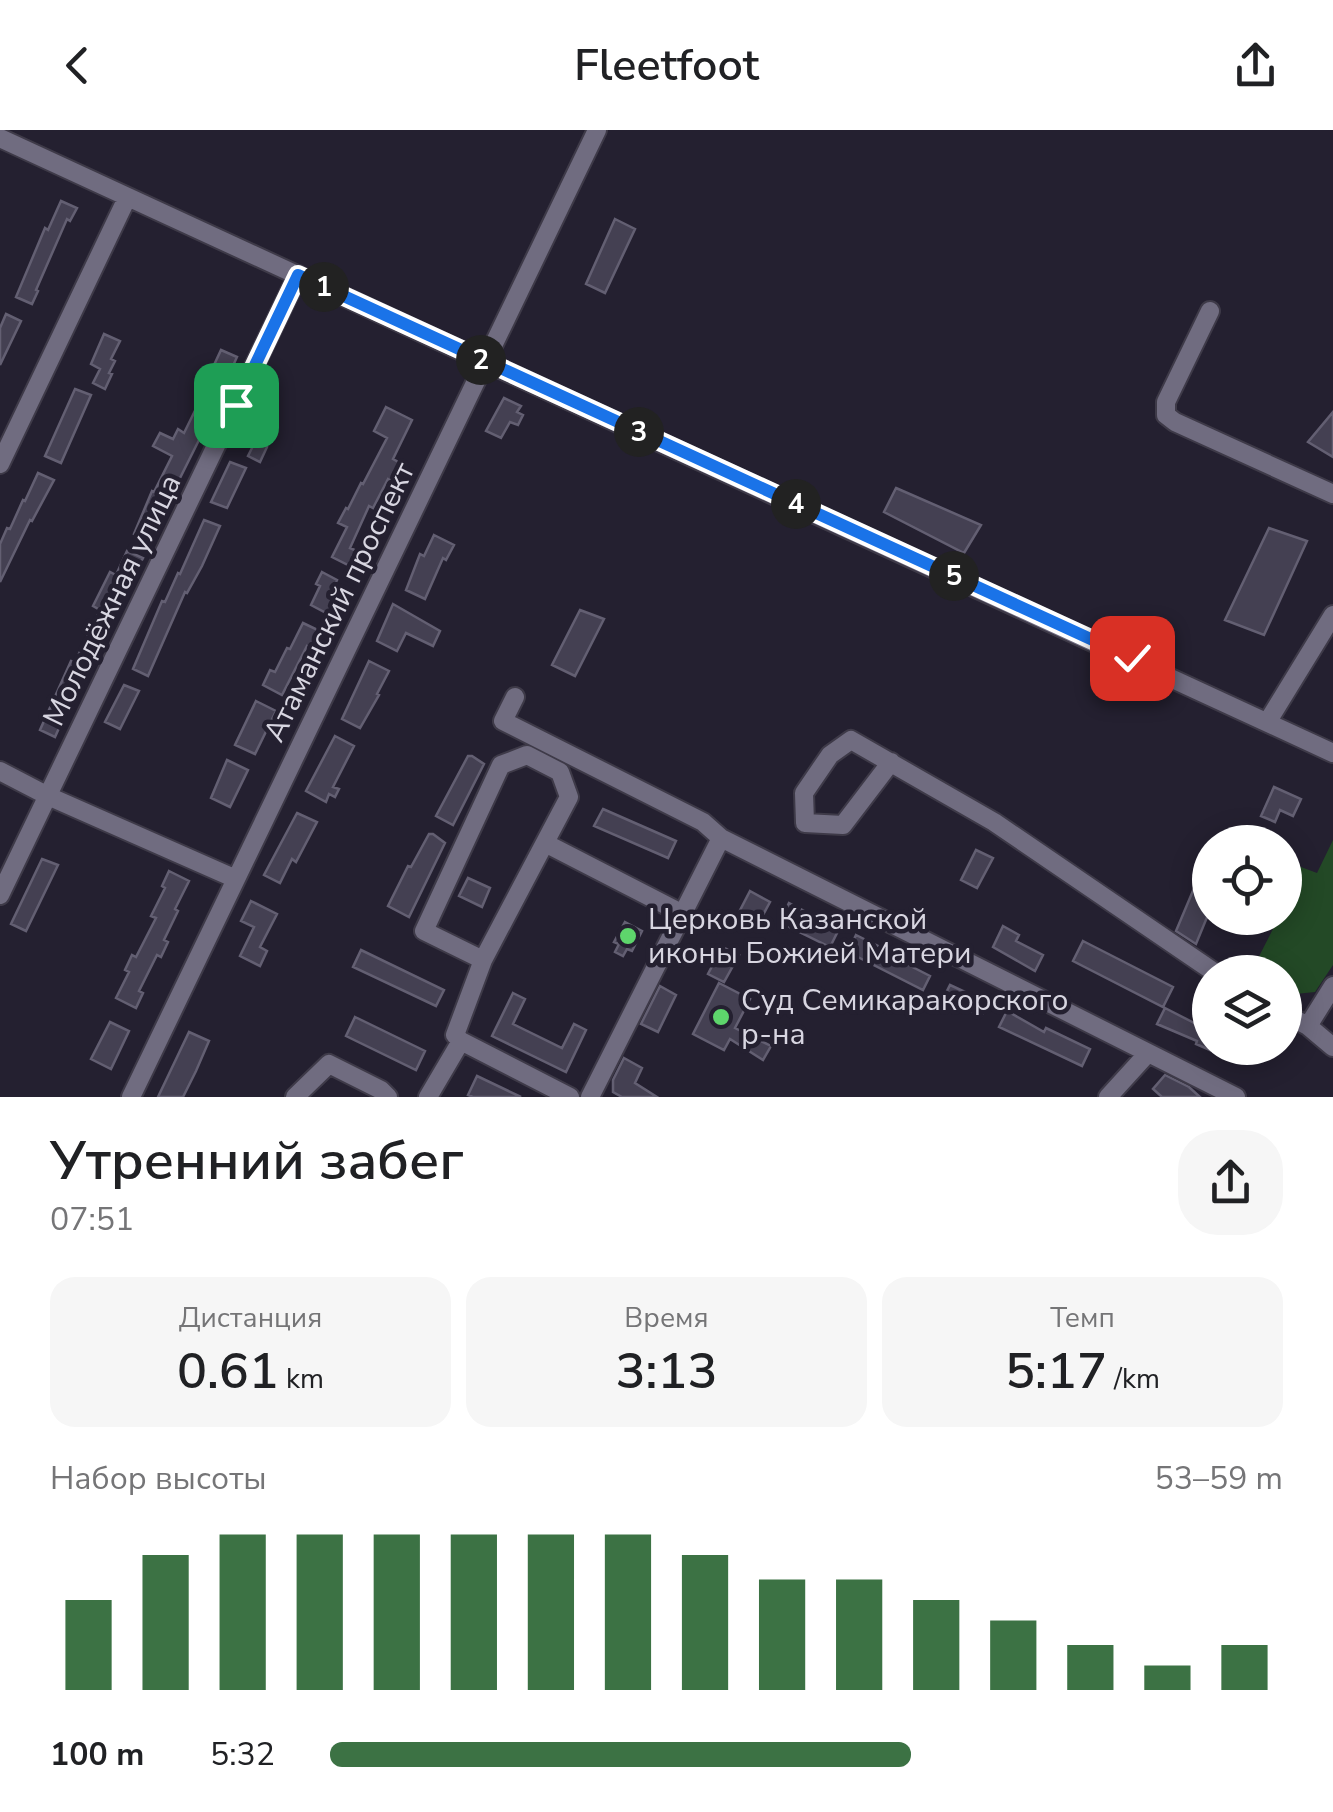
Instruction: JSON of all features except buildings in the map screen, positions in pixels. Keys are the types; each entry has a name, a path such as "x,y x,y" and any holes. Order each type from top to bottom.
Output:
{"street":[{"name":"Атаманский проспект","path":"130,1097 596,130"},
{"path":"0,138 1333,752"},
{"path":"0,464 127,198"},
{"name":"Молодёжная улица","path":"0,895 298,275"},
{"path":"1210,311 1166,402 1166,415 1333,494"},
{"path":"1268,720 1333,615"},
{"path":"515,697 503,721 703,822 721,838 1226,1095"},
{"path":"891,762 843,825 805,822 804,793 830,755 850,740 891,762 994,822 1192,957"},
{"path":"483,960 424,931 501,765 527,755 560,772 569,797 483,960 454,1035 570,1097"},
{"path":"0,771 236,879"},
{"path":"590,1097 721,838"},
{"path":"545,844 683,914"},
{"path":"1308,1026 1333,986"},
{"path":"1302,1023 1333,1046"},
{"path":"428,1097 461,1041"},
{"path":"1108,1097 1148,1053"},
{"path":"296,1097 329,1064 388,1097"}],"green space":[{"path":"1333,840 1333,965 1315,992 1302,993 1302,955 1260,955 1270,935 1302,935 1302,867 1317,873"}],"place":[{"name":"Церковь Казанской иконы Божией Матери","path":"628,936"},
{"name":"Суд Семикаракорского р-на","path":"721,1017"}],"route":[{"path":"236,405 298,275 1132,658"}]}
